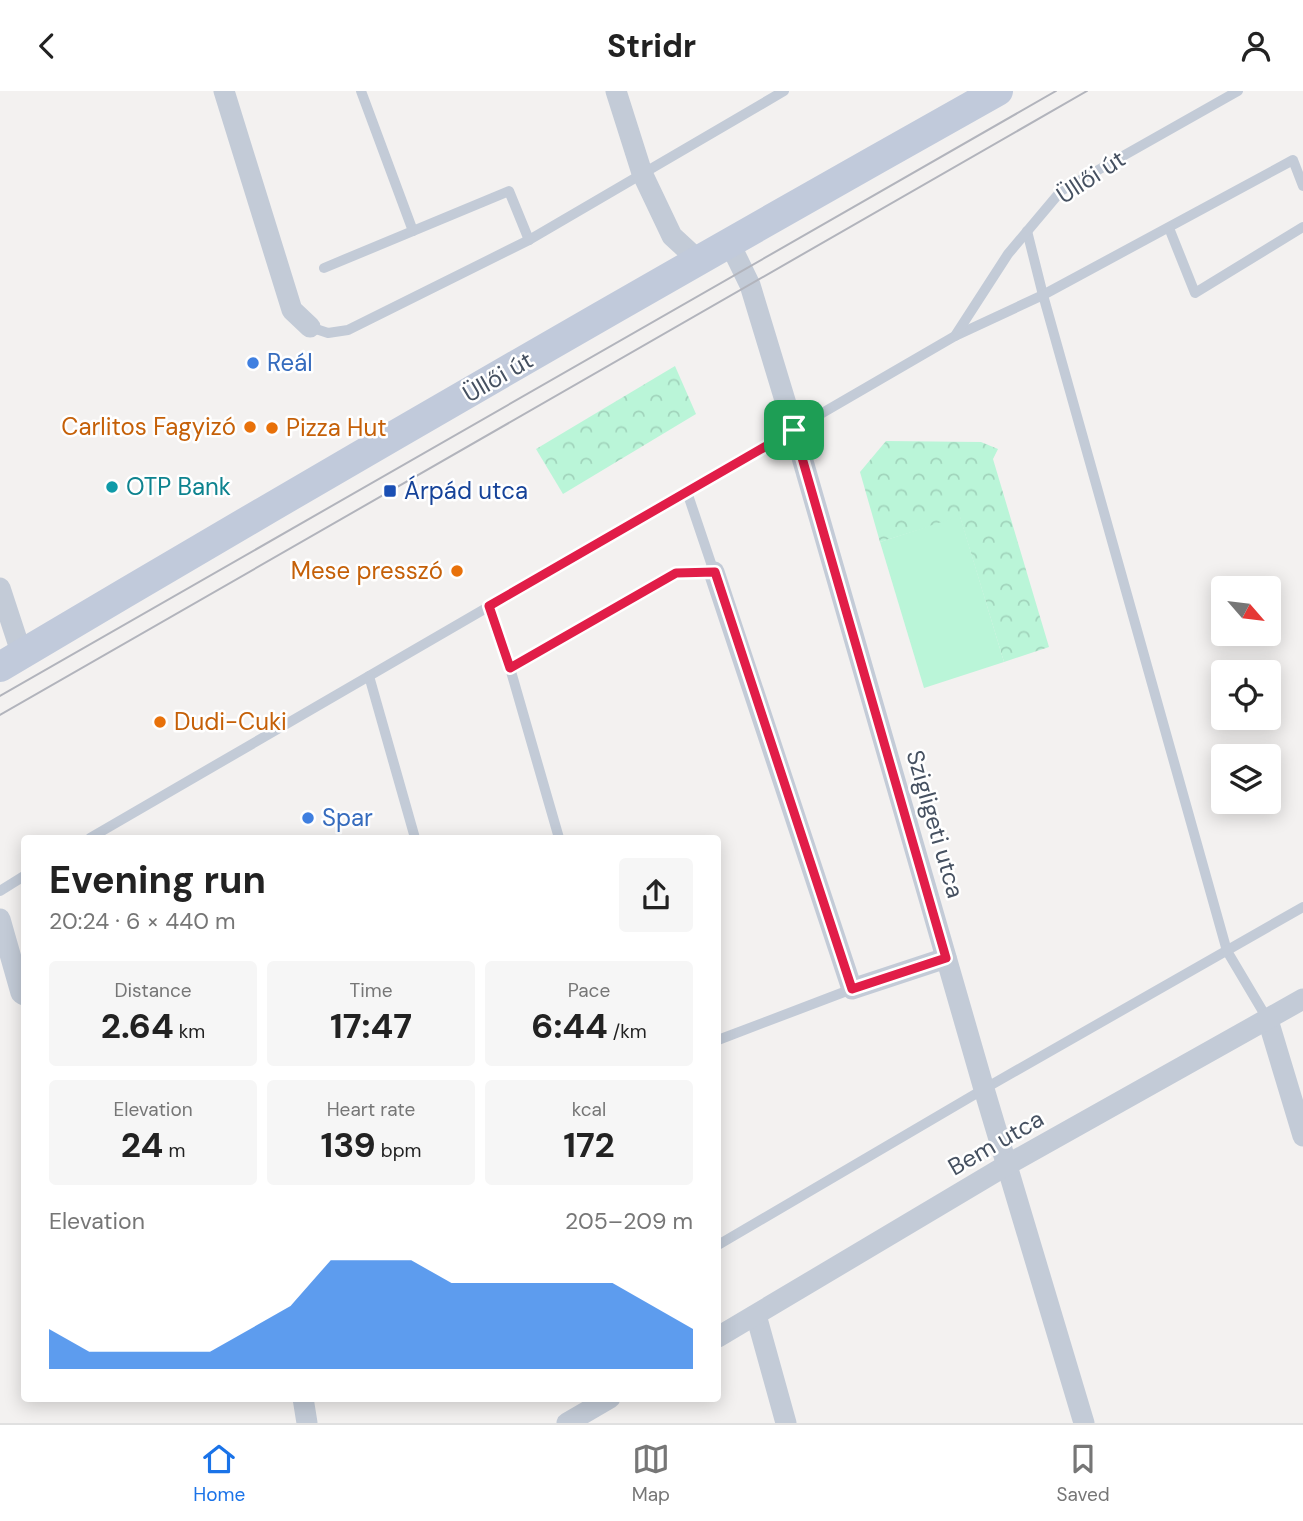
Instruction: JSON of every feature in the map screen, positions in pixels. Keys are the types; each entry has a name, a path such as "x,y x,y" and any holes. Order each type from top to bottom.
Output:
{"main road":[{"name":"Üllői út","path":"11,661 234,528 729,242 998,91"}],"street":[{"path":"224,91 292,310 310,327"},
{"path":"616,91 642,173 672,236 698,260"},
{"name":"Szigligeti utca","path":"729,242 750,285 794,430 984,1089 1084,1423"},
{"path":"715,572 852,989 946,958"},
{"path":"0,589 11,661"},
{"path":"0,919 21,993"},
{"name":"Bem utca","path":"721,1335 1007,1165 1303,999"},
{"path":"1268,1020 1303,1136"},
{"path":"756,1315 786,1423"},
{"path":"304,1402 307,1423"},
{"path":"567,1423 599,1402"}],"lane":[{"path":"361,91 414,230"},
{"path":"310,327 328,333 348,330 529,240 784,91"},
{"name":"Üllői út","path":"956,336 1008,254 1061,191 1238,91"},
{"name":"Üllői út","path":"95,835 956,336 1043,295 1293,160 1303,186"},
{"path":"324,268 509,191 529,240"},
{"path":"1169,228 1195,293 1303,227"},
{"path":"1027,231 1227,951 1268,1020"},
{"path":"510,668 676,573 715,572 687,492"},
{"path":"489,606 510,668 558,835"},
{"path":"369,676 414,835"},
{"path":"0,891 21,878"},
{"path":"721,1243 1303,907"},
{"path":"721,1039 852,989"}],"green space":[{"path":"675,366 696,414 563,494 536,449"},
{"path":"886,441 981,442 998,449 993,459 1049,647 1004,662 960,517 880,542 860,472"},
{"path":"960,516 1004,662 924,688 880,542"}],"tram line":[{"path":"0,696 1056,91"},
{"path":"0,715 1087,91"}],"place":[{"name":"Reál","path":"253,363"},
{"name":"Carlitos Fagyizó","path":"250,427"},
{"name":"Pizza Hut","path":"272,428"},
{"name":"OTP Bank","path":"112,487"},
{"name":"Árpád utca","path":"390,491"},
{"name":"Mese presszó","path":"457,571"},
{"name":"Dudi-Cuki","path":"160,722"},
{"name":"Spar","path":"308,818"}],"route":[{"path":"794,430 946,958 852,989 715,572 676,573 510,668 489,606 794,430"}]}
